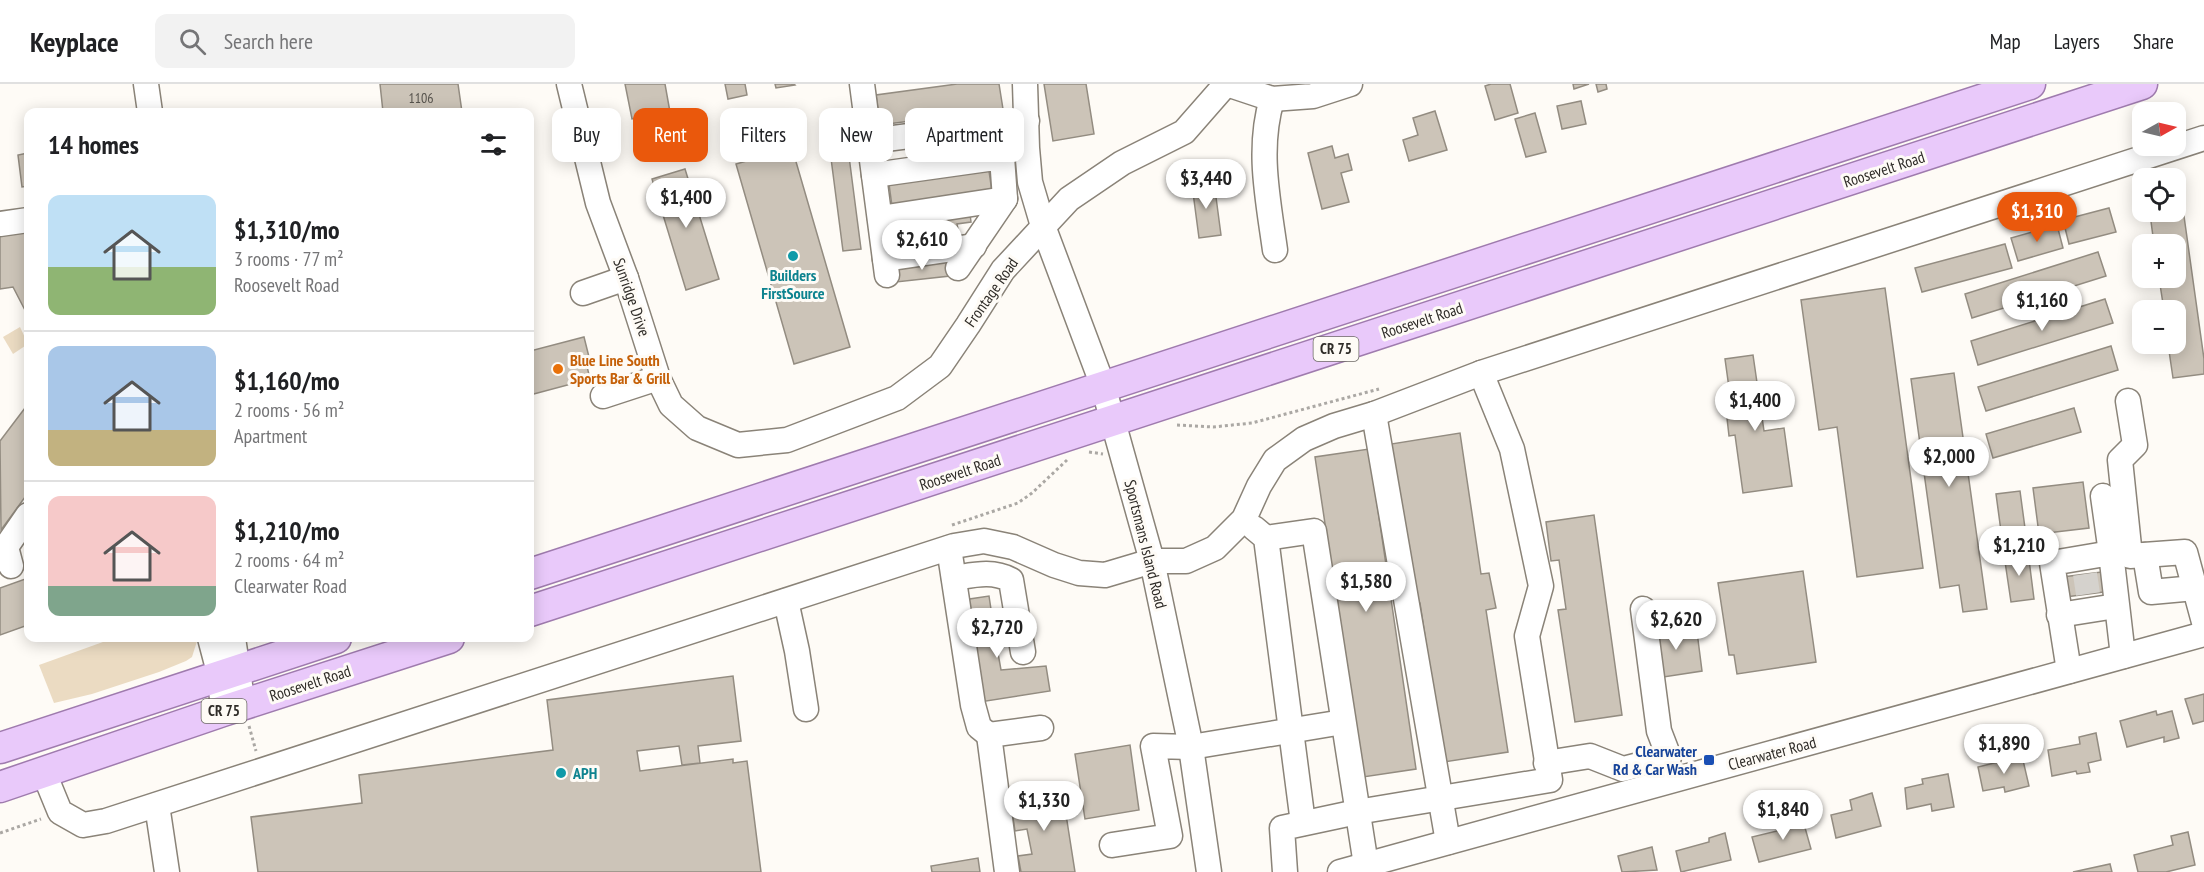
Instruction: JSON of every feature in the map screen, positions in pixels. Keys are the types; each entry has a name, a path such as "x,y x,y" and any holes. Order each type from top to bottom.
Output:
{"main road":[{"name":"CR 75","path":"534,573 2030,84"},
{"name":"Roosevelt Road","path":"534,610 2142,84"},
{"name":"CR 75","path":"0,748 324,642"},
{"name":"Roosevelt Road","path":"0,787 437,642"}],"street":[{"path":"146,84 149,108"},
{"name":"Sunridge Drive","path":"569,84 598,203 626,278 658,378 671,405 698,428"},
{"path":"864,84 867,108"},
{"name":"Sportsmans Island Road","path":"1025,84 1030,182 1043,226 1103,386 1152,561 1191,747 1209,872"},
{"path":"1227,84 1272,99 1313,96 1350,84"},
{"name":"Frontage Road","path":"698,428 738,445 787,440 897,398 940,366 1003,270 1069,199 1122,163 1184,132 1227,84"},
{"path":"1272,99 1266,118 1263,147 1275,250"},
{"path":"893,138 1027,121"},
{"path":"44,773 60,812 83,825 106,821 786,601 950,536 1013,547 1054,565 1088,574 1105,575 1152,561 1186,561 1215,548 1244,519 1259,486 1275,460 1304,439 1334,426 1374,414 1481,373 2204,138"},
{"path":"874,175 1002,157 1005,200 958,268"},
{"path":"872,162 886,267 974,246"},
{"path":"880,218 1005,200"},
{"path":"0,224 24,221"},
{"path":"583,293 626,278"},
{"path":"1481,373 1512,449 1541,586 1527,636 1554,813"},
{"path":"603,396 658,378"},
{"path":"2128,401 2135,445 2120,460 2130,556 2185,552 2204,621"},
{"path":"1374,414 1448,842"},
{"path":"2068,671 2086,597 2111,553 2103,496"},
{"path":"1244,519 1266,538 1303,824"},
{"path":"9,557 24,524"},
{"path":"1266,538 1314,531 1366,865"},
{"path":"950,536 973,705 979,727 989,735 1008,872"},
{"path":"2086,597 2111,553"},
{"path":"2145,555 2151,592 2195,588"},
{"path":"954,578 987,573 1002,575 1011,580 1023,652"},
{"path":"2086,597 2123,656"},
{"path":"786,601 806,709"},
{"path":"1285,872 1282,828 1357,812 1441,800 1548,771 1590,756 1623,769 1672,768 1659,731 1643,609"},
{"name":"Clearwater Road","path":"1340,872 1554,813 1672,768 2068,671 2204,634"},
{"path":"212,642 229,673"},
{"path":"233,642 229,673 233,708"},
{"path":"1170,836 1153,746 1191,747 1343,722"},
{"path":"989,735 1041,728"},
{"path":"157,805 167,872"},
{"path":"1112,845 1202,830"}],"path":[{"path":"1086,452 1105,454"},
{"path":"950,536 1018,503 1069,458"},
{"path":"246,755 256,751"},
{"path":"0,833 60,812"}],"shaded area":[{"path":"20,327 24,336 24,347 13,354 3,337"},
{"path":"103,642 197,642 192,657 186,661 92,694 54,703 39,665"}],"building":[{"path":"380,84 458,84 461,108 383,108"},
{"path":"625,84 665,84 669,108 633,108 632,119"},
{"path":"725,84 745,84 747,95 728,99"},
{"path":"775,84 794,84 795,85 776,88"},
{"path":"957,84 999,84 1003,108 905,108 905,122 893,123 893,108 878,108 876,95"},
{"path":"1044,84 1086,84 1094,134 1053,141"},
{"path":"1510,84 1518,113 1495,120 1485,86"},
{"path":"1573,84 1589,84 1574,89"},
{"path":"1596,84 1606,84 1607,89 1598,92"},
{"path":"1581,101 1586,124 1562,129 1557,106"},
{"path":"1435,111 1447,150 1409,161 1403,140 1418,135 1413,118"},
{"path":"1535,113 1546,152 1526,157 1515,119"},
{"path":"1332,146 1335,158 1348,154 1352,170 1341,173 1349,202 1322,209 1308,153"},
{"path":"24,154 24,187 22,187 18,155"},
{"name":"Builders FirstSource","path":"796,162 850,347 794,364 736,164"},
{"path":"831,162 850,162 861,249 843,251"},
{"path":"685,169 719,279 686,290 652,179"},
{"path":"989,171 992,192 892,206 889,184"},
{"path":"1214,182 1221,235 1199,238 1192,185"},
{"path":"2109,208 2116,232 2069,244 2063,220"},
{"path":"970,214 971,222 957,224 960,240 897,249 894,225"},
{"path":"2151,222 2185,222 2204,359 2204,374 2173,378 2169,354 2186,354 2186,300 2162,300 2161,288 2186,288 2186,234 2153,234"},
{"path":"2057,225 2063,248 2018,261 2011,238"},
{"path":"24,233 24,308 13,287 0,289 0,236"},
{"path":"2005,244 2012,268 1922,292 1915,268"},
{"path":"2098,252 2106,276 1972,318 1965,294"},
{"path":"948,260 950,276 896,282 894,266"},
{"path":"1885,288 1923,568 1857,577 1837,427 1819,430 1801,300"},
{"path":"2105,299 2113,323 1978,365 1971,341"},
{"name":"Blue Line South Sports Bar & Grill","path":"584,337 589,357 585,358 590,379 534,394 534,350"},
{"path":"2111,346 2118,370 1986,411 1978,387"},
{"path":"1753,355 1764,431 1784,428 1792,486 1743,493 1735,435 1729,436 1727,418 1733,417 1725,359"},
{"path":"1954,373 1987,609 1963,612 1959,585 1940,588 1911,379"},
{"path":"2074,408 2081,432 1993,458 1986,434"},
{"path":"24,409 24,498 1,530 0,441"},
{"path":"1460,433 1481,574 1489,573 1496,608 1486,610 1508,752 1444,762 1420,603 1414,604 1391,444"},
{"path":"1369,449 1416,769 1363,777 1315,457"},
{"path":"2083,482 2089,528 2039,534 2033,488"},
{"path":"2020,491 2027,543 2003,546 1996,494"},
{"path":"1594,515 1622,715 1575,722 1558,610 1566,609 1559,560 1551,561 1546,522"},
{"path":"2028,552 2034,599 2011,602 2004,555"},
{"path":"1803,571 1816,662 1737,674 1734,655 1729,655 1718,583"},
{"path":"2109,571 2111,591 2058,598 2055,578"},
{"path":"24,579 24,626 0,635 0,588"},
{"path":"989,596 994,629 998,629 1001,641 996,642 1001,670 1046,666 1050,691 980,702 963,600"},
{"path":"1696,624 1702,671 1657,678 1651,631"},
{"name":"APH","path":"733,676 741,741 698,746 700,763 682,765 679,746 637,751 640,771 733,759 733,763 747,761 761,872 258,872 251,817 362,803 359,775 553,750 547,700"},
{"path":"2204,694 2204,721 2193,724 2185,699"},
{"path":"2156,711 2157,715 2172,711 2179,738 2164,742 2164,737 2127,747 2120,721"},
{"path":"2096,733 2101,760 2088,763 2090,772 2077,774 2076,771 2052,776 2048,750 2080,744 2079,737"},
{"path":"1130,745 1139,810 1085,819 1075,754"},
{"path":"2022,756 2029,786 2005,792 2004,787 1983,791 1978,767"},
{"path":"1948,774 1954,807 1932,811 1931,804 1907,809 1905,788 1923,784 1922,779"},
{"path":"1062,789 1075,872 1021,872 1018,856 1032,854 1027,829 1015,831 1010,797"},
{"path":"1872,793 1881,826 1836,838 1831,815 1852,810 1850,800"},
{"path":"1802,817 1811,849 1759,862 1752,837 1781,830 1779,824"},
{"path":"2188,832 2195,865 2166,872 2138,872 2134,855 2173,845 2171,836"},
{"path":"1725,833 1731,860 1681,872 1676,851 1709,842 1709,838"},
{"path":"1652,847 1657,870 1622,872 1618,856"},
{"path":"978,858 980,872 932,872 931,866"},
{"path":"2110,864 2112,872 2073,872"}],"tunnel":[{"path":"2085,574 2088,594"}],"place":[{"name":"Builders FirstSource","path":"793,256"},
{"name":"Blue Line South Sports Bar & Grill","path":"558,369"},
{"name":"Clearwater Rd & Car Wash","path":"1709,760"},
{"name":"APH","path":"561,773"}]}
